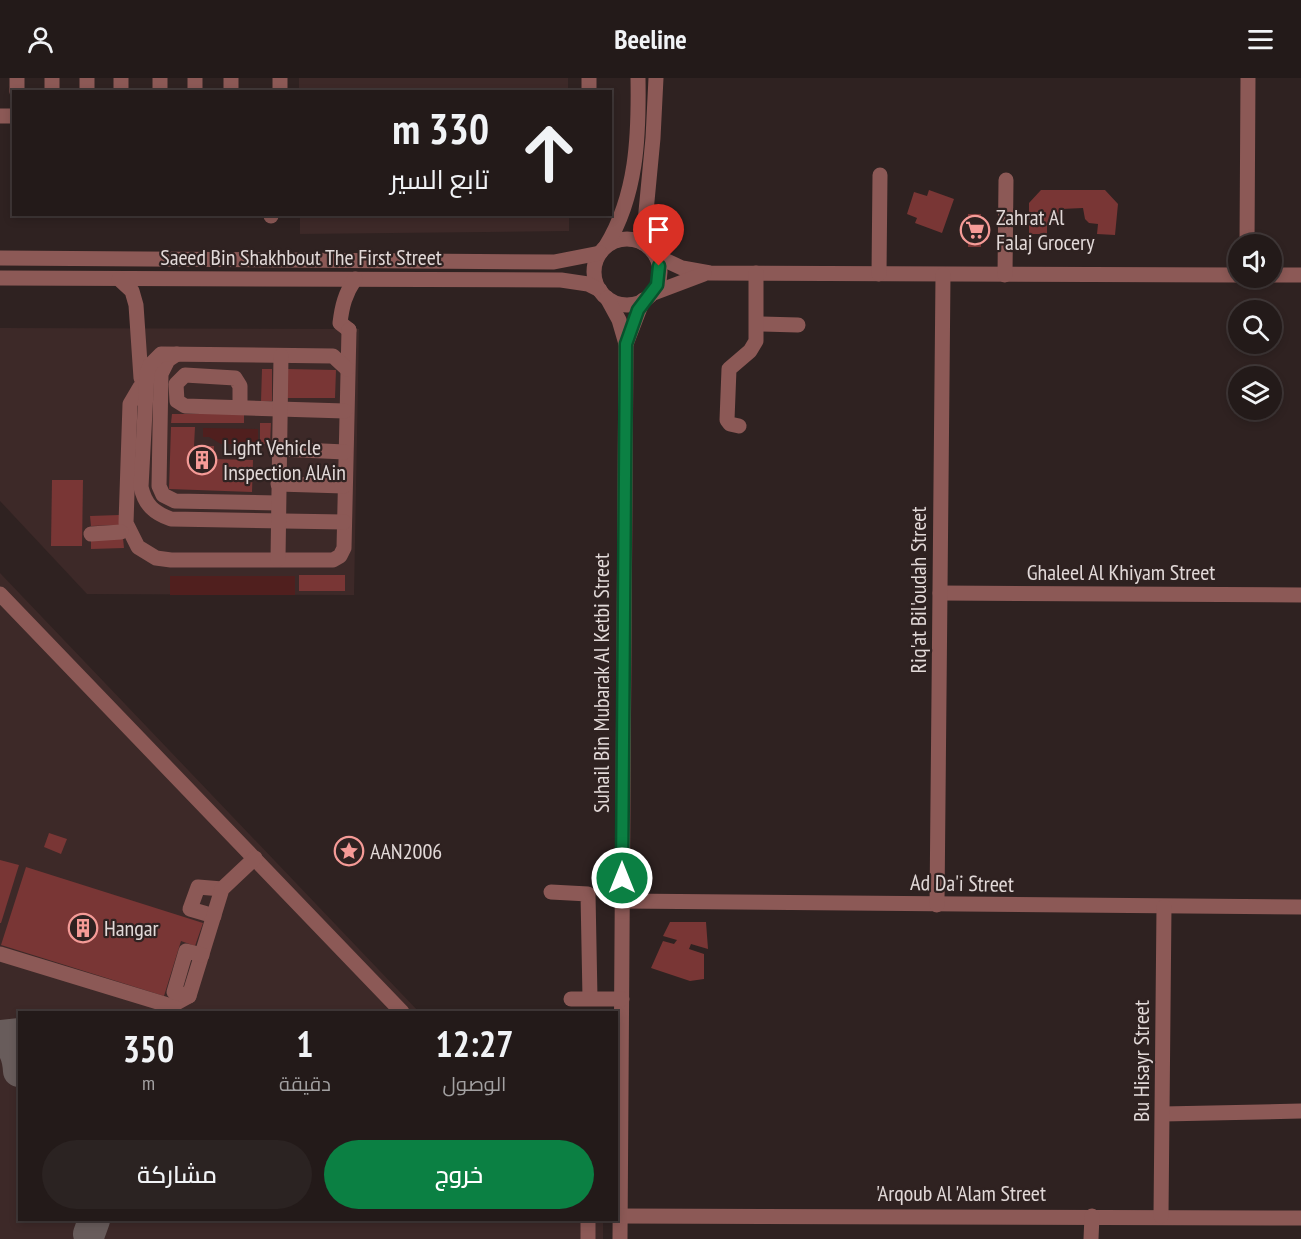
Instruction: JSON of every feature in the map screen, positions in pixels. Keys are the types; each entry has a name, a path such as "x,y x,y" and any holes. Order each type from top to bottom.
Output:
{"street":[{"path":"603,294 594,272 620,221 631,189 639,120 638,78"},
{"path":"656,78 643,243 656,256 682,268 710,273 1228,275"},
{"path":"1247,234 1248,78"},
{"path":"879,274 880,175"},
{"path":"1005,275 1006,180"},
{"name":"Saeed Bin Shakhbout The First Street","path":"0,258 554,262 602,256 624,239 643,243"},
{"name":"Suhail Bin Mubarak Al Ketbi Street","path":"626,344 659,276 656,256"},
{"path":"647,297 680,281 710,273"},
{"path":"739,426 730,424 727,420 727,376 731,365 750,351 756,340 758,324 756,273"},
{"name":"Riq'at Bil'oudah Street","path":"938,905 943,274"},
{"path":"1282,275 1301,275"},
{"name":"Saeed Bin Shakhbout The First Street","path":"0,278 561,280 588,284 625,304 647,297"},
{"path":"119,279 134,296 141,368 134,521 144,541 158,550 172,552 278,556"},
{"path":"349,330 340,324 341,308 345,295 356,279"},
{"name":"Suhail Bin Mubarak Al Ketbi Street","path":"603,294 619,320 626,344 620,1239"},
{"path":"758,324 798,326"},
{"path":"141,368 153,351 162,349 332,350 343,345 349,330"},
{"path":"140,387 130,404 126,531 147,554 171,560 333,552 339,545 344,527 345,411 349,330"},
{"path":"344,527 278,512 175,501 163,495 159,486 161,374 173,354 333,356 347,369"},
{"path":"278,556 281,356"},
{"path":"240,407 345,411"},
{"path":"279,449 345,452"},
{"path":"278,484 344,486"},
{"path":"91,534 126,531"},
{"name":"Ghaleel Al Khiyam Street","path":"940,593 1301,596"},
{"path":"0,594 401,1011"},
{"path":"0,954 171,1006 189,996 174,992 186,951 202,955 222,889 255,858"},
{"path":"214,916 190,909 198,887 222,889"},
{"path":"551,892 588,894 590,998"},
{"name":"Ad Da'i Street","path":"622,901 1301,907"},
{"name":"Bu Hisayr Street","path":"1161,1216 1164,907"},
{"path":"571,999 622,999"},
{"path":"1163,1114 1301,1111"},
{"name":"'Arqoub Al 'Alam Street","path":"620,1215 1301,1218"},
{"path":"1092,1216 1092,1239"},
{"path":"588,1221 588,1239"}],"path":[{"path":"627,245 636,246 648,255 654,271 650,286 643,293 628,299 610,294 604,288 602,256 627,245"}],"shaded area":[{"path":"299,78 568,78 568,90 299,90"},
{"path":"300,216 569,216 569,231 300,234"},
{"path":"0,328 359,329 354,595 87,594 0,501"},
{"path":"203,428 258,429 258,444 221,444 209,437 203,437"},
{"path":"0,573 418,1011 18,1011 18,1221 603,1221 603,1239 0,1239"},
{"path":"170,576 295,576 295,595 170,595"}],"building":[{"path":"929,190 954,199 942,233 915,223 917,218 907,214 914,192 927,196"},
{"path":"1041,190 1105,190 1118,204 1115,235 1097,234 1098,224 1089,223 1085,219 1083,208 1061,209 1061,215 1053,224 1047,224 1047,234 1029,234 1029,203"},
{"name":"Zahrat Al Falaj Grocery","path":"968,214 981,214 981,247 968,247"},
{"path":"262,369 272,369 272,401 261,401"},
{"path":"287,369 336,370 335,398 287,398"},
{"path":"172,414 244,414 244,423 171,423"},
{"path":"260,423 271,423 270,444 260,444"},
{"name":"Light Vehicle Inspection AlAin","path":"171,427 195,427 194,446 214,446 214,459 253,460 252,492 169,489"},
{"path":"52,480 83,480 82,546 51,546"},
{"path":"119,515 119,525 91,526 90,516"},
{"path":"123,538 124,548 91,549 91,539"},
{"path":"299,575 345,575 345,591 299,591"},
{"path":"49,833 67,839 61,854 44,847"},
{"path":"0,860 19,865 1,923 0,923"},
{"name":"Hangar","path":"26,867 203,923 195,946 181,941 164,996 1,945"},
{"path":"670,922 706,922 708,949 691,944 689,949 704,954 704,979 690,981 651,968 663,941 674,944 677,940 663,936"}],"taxiway":[{"path":"18,1034 1,1036 14,1051 18,1060"},
{"path":"89,1234 94,1221"}],"place":[{"name":"Zahrat Al Falaj Grocery","path":"975,230"},
{"name":"Light Vehicle Inspection AlAin","path":"202,460"},
{"name":"AAN2006","path":"349,851"},
{"name":"Hangar","path":"83,928"}],"route":[{"path":"622,878 626,344 638,310 657,285 659,266"}]}
